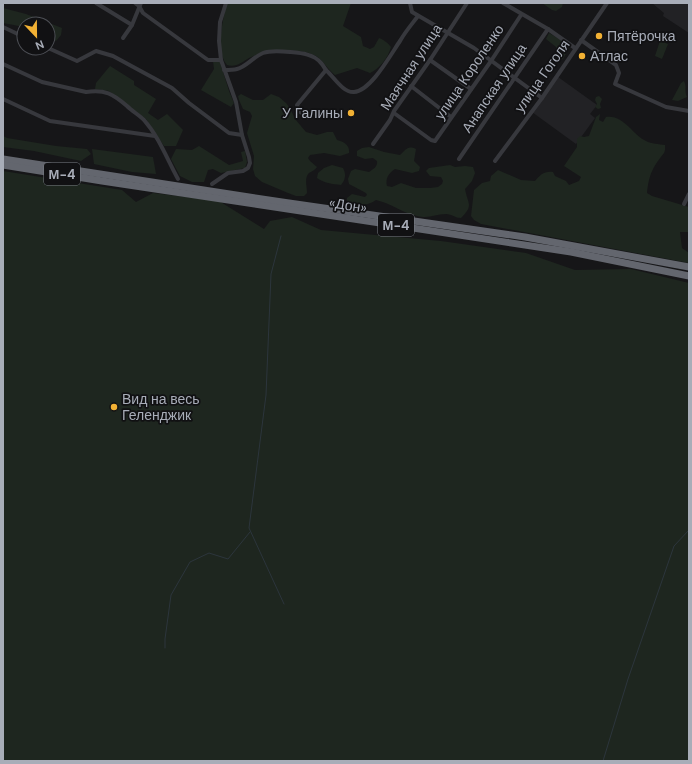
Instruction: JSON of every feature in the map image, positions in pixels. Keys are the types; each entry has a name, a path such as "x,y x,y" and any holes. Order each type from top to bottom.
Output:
{"highway":[{"name":"«Дон»","path":"3,159 282,202 525,237 689,267"},
{"name":"«Дон»","path":"3,165 571,252 689,276"}],"street":[{"path":"96,3 132,25"},
{"path":"135,3 140,4"},
{"path":"212,184 228,173 243,171 248,168 250,163 242,135 236,102 221,60 219,41 220,22 226,3"},
{"path":"410,3 412,12 474,48 542,98"},
{"name":"Маячная улица","path":"373,144 467,3"},
{"path":"503,3 521,15 548,29 576,48"},
{"name":"улица Гоголя","path":"495,162 542,98 607,3"},
{"path":"123,38 132,25 140,4"},
{"path":"140,4 142,13 208,60 221,60"},
{"name":"улица Короленко","path":"394,113 431,140 435,141 521,15"},
{"path":"224,70 238,69 263,53 277,51 310,55 321,63 326,70 348,91 358,91 364,89 370,83 393,54 399,41 418,16"},
{"path":"3,27 16,33"},
{"name":"Анапская улица","path":"459,159 548,29"},
{"path":"581,40 616,65 619,73 615,84 666,107 689,111"},
{"path":"56,52 77,61 96,51 113,56 172,88 189,103 229,133 242,135"},
{"path":"430,60 471,89"},
{"path":"3,64 42,82 86,92 106,91 144,120 155,136 178,179"},
{"path":"309,118 299,111 297,105 326,70"},
{"path":"411,86 451,117"},
{"path":"3,99 50,121 155,136"},
{"path":"684,204 689,194"}],"shaded area":[{"path":"227,3 351,3 343,26 361,37 363,46 370,49 374,47 379,38 391,47 383,62 370,73 357,68 335,75 316,56 301,51 273,51 256,55 241,63 230,66 227,65 223,59 221,52 222,26"},
{"path":"542,3 563,3 562,7 556,11"},
{"path":"652,3 689,3 689,33 663,16 664,13"},
{"path":"3,8 31,16 16,16 16,25 3,23"},
{"path":"56,26 62,28 61,35 56,41"},
{"path":"549,33 566,43 569,48 563,59 560,60 556,57 556,47 546,39"},
{"path":"660,41 668,44 662,59 655,56"},
{"path":"213,61 220,62 234,103 231,107 201,90 214,69"},
{"path":"110,66 134,81 134,85 156,99 148,113 158,120 167,114 183,130 176,146 164,146 146,119 109,91 95,89 96,83"},
{"path":"558,77 597,105 590,114 595,118 576,144 532,112"},
{"path":"684,81 687,97 678,101 672,100 681,83"},
{"path":"241,94 253,100 263,100 271,94 279,97 290,108 295,119 306,132 317,135 333,132 337,140 344,143 349,148 349,153 340,156 324,153 310,155 308,158 317,167 307,175 307,193 304,196 296,196 262,182 255,176 253,169 254,156 247,133 252,116 250,112 243,109 238,96"},
{"path":"599,96 602,99 600,104 601,108 598,109 595,107 597,104 595,100 596,97"},
{"path":"600,114 599,120 603,122 606,117 618,119 646,141 665,145 664,153 652,172 647,193 652,196 689,207 689,232 680,232 682,248 689,253 689,263 481,224 474,220 471,216 474,190 482,183 490,181 491,176 498,170 521,180 535,181 542,174 553,172 555,176 566,181 569,185 579,181 581,177 564,166 577,147 577,139 580,136 589,136 596,117"},
{"path":"3,136 7,138 56,146 87,149 91,154 81,161 34,151 3,147"},
{"path":"199,146 229,165 243,161 241,152 245,151 247,162 245,168 221,173 213,169 208,170 204,182 192,182 180,176 171,159 176,149 192,150"},
{"path":"369,147 400,155 409,148 416,149 414,161 420,167 419,171 412,173 395,169 387,178 387,186 392,187 401,183 416,188 438,187 443,181 441,177 430,176 426,171 429,168 450,165 455,167 473,167 475,173 472,181 465,189 469,205 468,210 461,218 446,214 421,217 412,215 376,200 369,204 362,205 350,203 347,201 347,198 352,194 365,197 367,195 349,184 348,179 351,171 355,169 369,172 376,166 377,161 373,158 365,159 357,156 357,151 362,148"},
{"path":"92,149 153,157 156,174 132,172 94,164"},
{"path":"332,165 343,168 345,172 344,181 341,185 331,184 317,178 318,173 324,168"},
{"path":"3,171 122,190 136,202 153,193 219,201 264,229 270,221 292,217 321,230 441,241 526,253 575,270 631,269 689,283 689,761 3,761"}],"waterway":[{"path":"281,236 271,274 266,395 249,528 284,604"},
{"path":"603,761 628,679 674,546 689,530"},
{"path":"165,648 171,595 190,562 209,553 228,559 250,532"}],"place":[{"name":"Пятёрочка","path":"599,36"},
{"name":"Атлас","path":"582,56"},
{"name":"У Галины","path":"351,113"},
{"name":"Вид на весь Геленджик","path":"114,407"}]}
